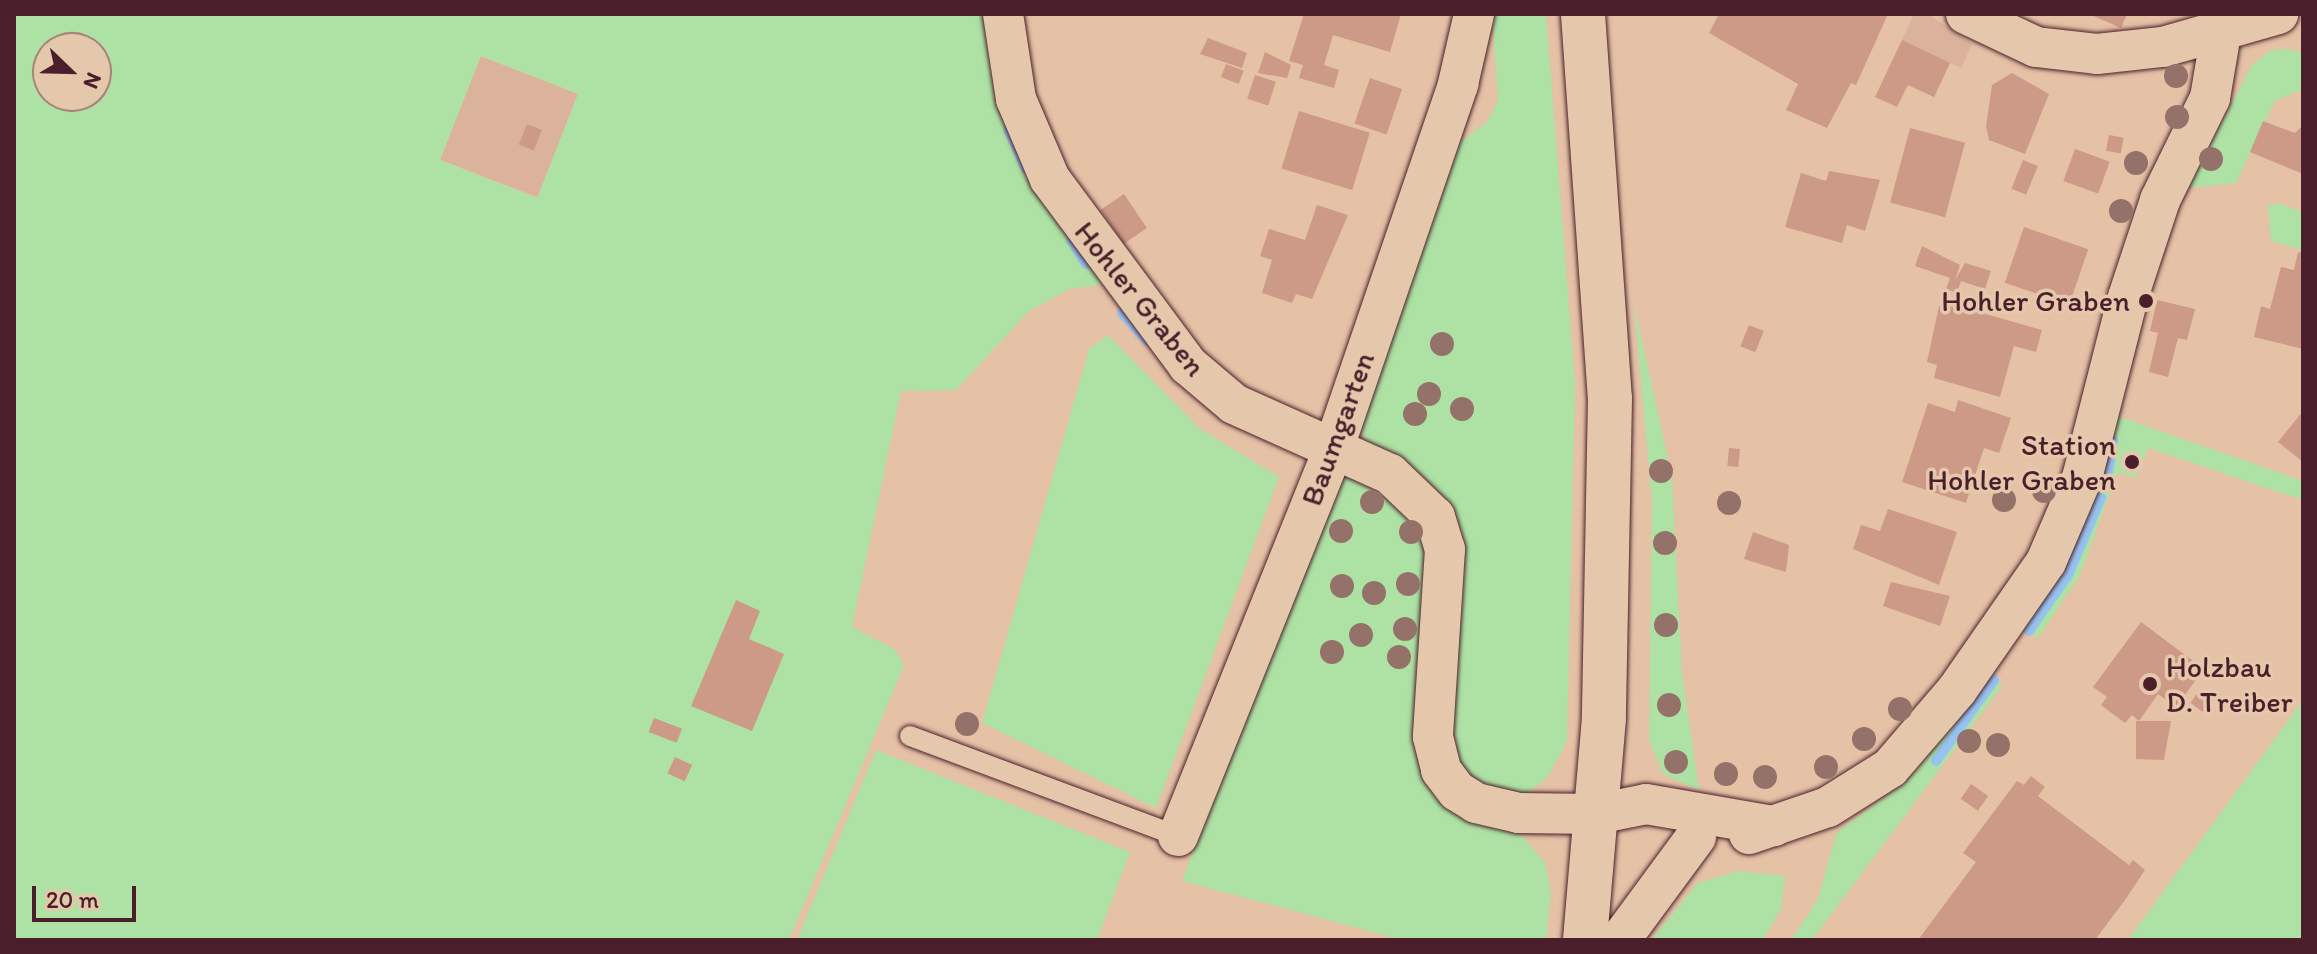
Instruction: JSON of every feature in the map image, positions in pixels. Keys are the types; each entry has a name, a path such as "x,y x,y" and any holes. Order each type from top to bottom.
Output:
{"main road":[{"path":"1583,14 1610,398 1610,586 1597,814 1585,940"}],"street":[{"name":"Hohler Graben","path":"1003,14 1006,57 1031,140 1078,224 1124,285 1211,386 1271,422 1334,447 1410,487 1443,536 1433,737 1451,784 1466,798 1496,809 1597,814 1696,837 1736,837 1774,826 1836,803 1890,768 1957,690 2046,562 2082,478 2128,297 2160,200 2210,98 2221,33"},
{"name":"Baumgarten","path":"1178,836 1334,447 1458,84 1474,14"},
{"path":"1966,14 2020,42 2073,54 2118,53 2221,33 2278,14"},
{"name":"Hohler Graben","path":"1597,814 1646,804 1774,826"},
{"path":"1620,940 1696,837"}],"lane":[{"path":"910,736 1178,836"}],"shaded area":[{"path":"1914,14 1928,14 1972,44 1961,68 1950,63 1934,97 1886,75"},
{"path":"480,56 578,94 538,197 440,160"}],"green space":[{"path":"14,14 993,14 1114,283 1069,289 1029,311 956,390 901,391 852,627 894,649 904,665 789,940 14,940","holes":["481,56 578,94 537,198 440,160"]},
{"path":"1492,14 1546,14 1575,384 1567,741 1547,778 1526,794 1501,795 1462,772 1448,735 1448,506 1425,477 1365,440 1358,420 1450,149 1486,123 1498,101"},
{"path":"2288,49 2303,53 2303,89 2275,101 2236,183 2187,188 2252,65 2271,50"},
{"path":"2281,204 2303,212 2303,250 2271,241 2268,205"},
{"path":"1634,304 1672,478 1682,673 1699,790 1663,774 1649,740 1652,502"},
{"path":"1108,335 1200,429 1279,477 1156,808 982,723 1089,349"},
{"path":"2117,416 2303,481 2303,500 2148,448 2136,478 2118,472 2080,575 2038,638 2024,627 2076,544"},
{"path":"1347,475 1410,511 1429,549 1418,706 1474,817 1522,836 1545,863 1551,893 1546,940 1403,940 1182,881 1327,494"},
{"path":"1990,674 2002,686 1812,940 1791,940 1817,901 1837,832 1909,780"},
{"path":"2303,700 2303,940 2128,940 2209,829"},
{"path":"876,750 1130,852 1097,940 797,940"},
{"path":"1737,871 1785,876 1781,909 1763,940 1651,940 1698,883"}],"building":[{"path":"1304,14 1401,14 1390,52 1333,35 1324,65 1339,70 1334,88 1299,78 1303,65 1289,61"},
{"path":"1719,14 1888,14 1856,85 1851,83 1827,128 1786,110 1798,84 1709,33"},
{"path":"2089,14 2127,14 2121,28"},
{"path":"1208,38 1247,53 1242,68 1200,54"},
{"path":"1902,40 1950,63 1934,97 1908,85 1897,107 1875,97"},
{"path":"1265,52 1291,65 1287,78 1258,73"},
{"path":"1226,64 1244,71 1239,84 1221,77"},
{"path":"2012,73 2049,94 2025,154 1989,140 1986,126 1992,85"},
{"path":"1255,75 1276,82 1268,106 1247,99"},
{"path":"1370,78 1402,89 1387,134 1354,123"},
{"path":"1299,111 1370,133 1352,190 1281,168"},
{"path":"2263,121 2295,133 2303,125 2303,174 2250,152"},
{"path":"527,124 542,130 534,150 519,144"},
{"path":"1910,128 1965,143 1945,217 1890,202"},
{"path":"2109,135 2124,138 2121,154 2106,151"},
{"path":"2075,149 2110,162 2098,194 2063,181"},
{"path":"2023,160 2038,166 2026,195 2011,189"},
{"path":"1829,171 1880,180 1865,231 1847,225 1842,243 1785,227 1801,173 1826,181"},
{"path":"1124,194 1147,228 1124,244 1101,210"},
{"path":"1317,205 1348,215 1312,299 1296,294 1292,303 1262,293 1272,260 1260,256 1269,229 1305,240"},
{"path":"2024,227 2088,249 2069,305 2005,283"},
{"path":"1922,246 1960,265 1955,280 1965,263 1991,271 1985,289 1961,281 1957,293 1946,289 1950,278 1915,266"},
{"path":"2298,252 2303,253 2303,349 2254,337 2261,306 2270,309 2281,267 2294,270"},
{"path":"2157,300 2195,309 2187,340 2178,338 2168,377 2149,372 2158,333 2150,331"},
{"path":"1954,305 2042,330 2036,352 2014,346 2000,397 1934,378 1937,365 1927,362 1939,306"},
{"path":"1749,325 1764,331 1755,352 1740,346"},
{"path":"1958,400 2011,418 1999,453 1984,448 1966,503 1902,482 1928,403 1955,412"},
{"path":"2303,411 2303,462 2278,442"},
{"path":"1729,448 1740,449 1738,467 1727,466"},
{"path":"1888,509 1957,532 1939,585 1853,549 1861,525 1880,531"},
{"path":"1753,532 1789,545 1786,572 1744,559"},
{"path":"1891,582 1950,596 1940,626 1883,606"},
{"path":"736,600 760,611 749,639 784,654 752,731 691,706"},
{"path":"2141,622 2204,669 2176,707 2158,694 2139,721 2132,715 2125,723 2101,705 2107,697 2093,687"},
{"path":"2197,694 2209,703 2202,712 2190,703"},
{"path":"654,718 682,729 677,743 649,732"},
{"path":"2136,721 2171,721 2164,760 2136,759"},
{"path":"675,757 692,765 685,781 667,773"},
{"path":"2031,776 2045,787 2038,796 2129,865 2133,860 2145,870 2125,900 2095,940 1918,940 1976,862 1963,853 2017,781 2024,785"},
{"path":"1971,784 1988,796 1978,811 1961,799"}],"waterway":[{"path":"1008,129 1026,169"},
{"path":"1071,240 1086,264"},
{"path":"1122,313 1147,341"},
{"path":"2108,473 2113,440"},
{"path":"2029,631 2068,575 2101,498"},
{"path":"1936,761 1994,680"}],"place":[{"name":"Hohler Graben","path":"2146,301"},
{"name":"Station Hohler Graben","path":"2132,462"},
{"name":"Holzbau D. Treiber","path":"2150,684"}]}
